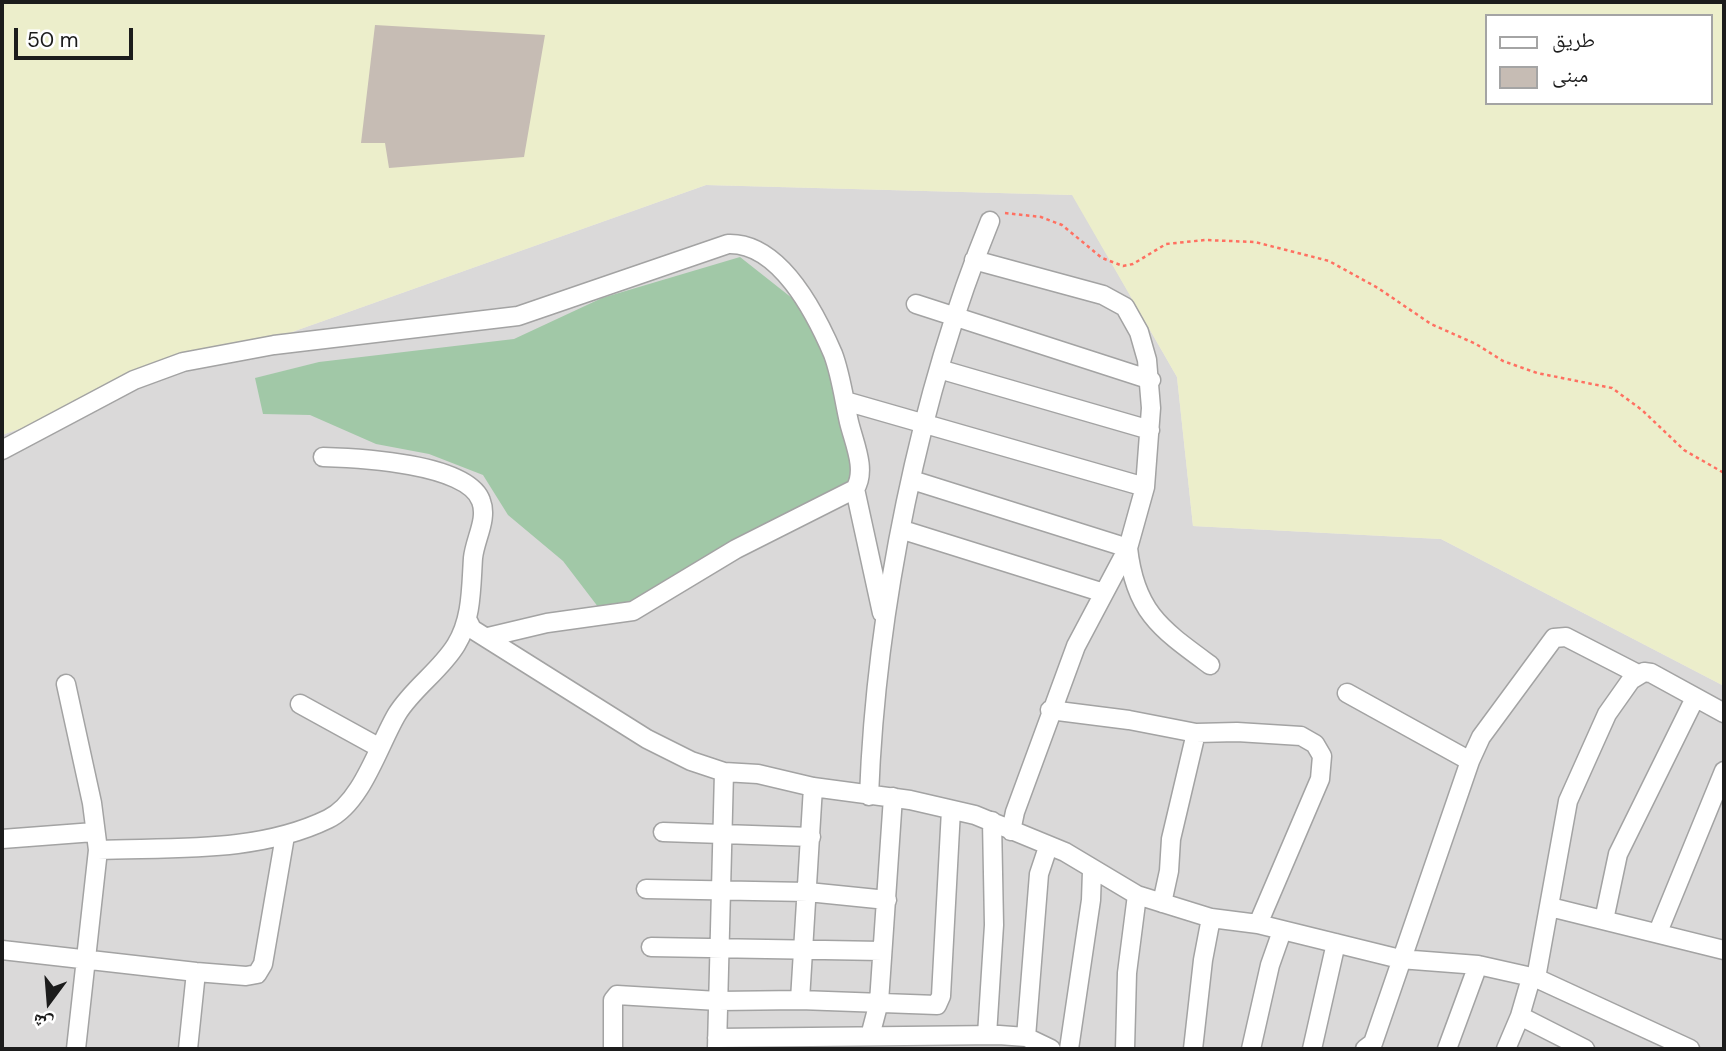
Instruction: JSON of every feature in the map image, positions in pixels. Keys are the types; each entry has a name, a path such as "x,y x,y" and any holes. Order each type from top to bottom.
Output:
{"street":[{"path":"869,796 884,619 912,480 955,315 990,221"},
{"path":"2,450 134,380 183,362 274,345 518,316 728,244 744,243 770,256 808,304 834,356 860,469 855,489 884,619"},
{"path":"974,260 1102,295 1120,303 1139,332 1151,380 1145,488 1128,548 1076,646 1050,710 1012,831"},
{"path":"916,304 1151,380"},
{"path":"939,369 1150,430"},
{"path":"845,401 1145,488"},
{"path":"2,839 229,845 285,836 331,818 344,808 398,713 450,655 468,621 474,552 483,514 477,492 462,482 398,461 323,457"},
{"path":"912,480 1128,548"},
{"path":"488,637 547,623 633,611 736,549 855,489"},
{"path":"903,530 1104,593"},
{"path":"1128,548 1134,587 1146,608 1170,634 1210,665"},
{"path":"468,621 472,629 647,739 691,761 723,772 758,774 813,788 893,797 992,821 1065,852 1137,895 1211,918 1258,924 1400,959 1478,965 1533,978 1690,1049"},
{"path":"1365,1049 1373,1043 1400,959 1470,761 1481,737 1554,638 1566,637 1638,674 1656,674 1724,713"},
{"path":"1506,1049 1533,978 1550,907 1559,834 1568,801 1607,714 1638,674"},
{"path":"66,684 92,803 96,841 76,1049"},
{"path":"1347,693 1470,761"},
{"path":"1604,919 1618,854 1695,698"},
{"path":"300,704 380,748"},
{"path":"1050,710 1129,720 1196,733 1237,732 1301,736 1315,744 1322,756 1316,791 1258,924"},
{"path":"1162,903 1169,871 1171,839 1196,733"},
{"path":"1658,932 1717,807 1724,771"},
{"path":"723,772 717,1044 872,1041 987,1035 1051,1049"},
{"path":"800,1000 813,788"},
{"path":"872,1041 879,1002 893,797"},
{"path":"612,1049 613,1000 617,995 718,1001 800,1000 937,1005 940,1002 951,810"},
{"path":"987,1035 994,925 992,821"},
{"path":"663,832 811,837"},
{"path":"2,950 86,962 246,976 257,974 263,964 285,836"},
{"path":"1026,1042 1039,874 1048,847"},
{"path":"1069,1049 1093,870"},
{"path":"646,889 808,892 887,900"},
{"path":"1125,1049 1127,973 1137,895"},
{"path":"1550,907 1724,950"},
{"path":"1193,1049 1203,960 1211,918"},
{"path":"1251,1049 1270,965 1282,931"},
{"path":"1312,1049 1336,943"},
{"path":"651,947 719,951 883,951"},
{"path":"1447,1049 1478,965"},
{"path":"188,1049 196,972"},
{"path":"1520,1016 1585,1049"}],"path":[{"path":"990,221 1004,213 1052,220 1069,229 1102,258 1123,266 1138,261 1166,244 1205,240 1255,242 1329,261 1378,288 1431,324 1476,344 1503,360 1538,373 1612,387 1642,410 1684,450 1724,473"}],"shaded area":[{"path":"706,185 1073,195 1177,377 1193,526 1441,539 1724,686 1724,1049 2,1049 2,435"}],"green space":[{"path":"2,2 1724,2 1724,686 1441,539 1193,526 1177,377 1072,195 706,185 2,435"},
{"path":"740,257 797,302 825,343 856,482 842,501 634,617 605,616 563,561 508,515 483,475 429,454 376,444 310,415 263,414 255,378 319,362 514,339 602,298"}],"building":[{"path":"375,25 545,35 524,157 389,168 385,143 361,143"}]}
